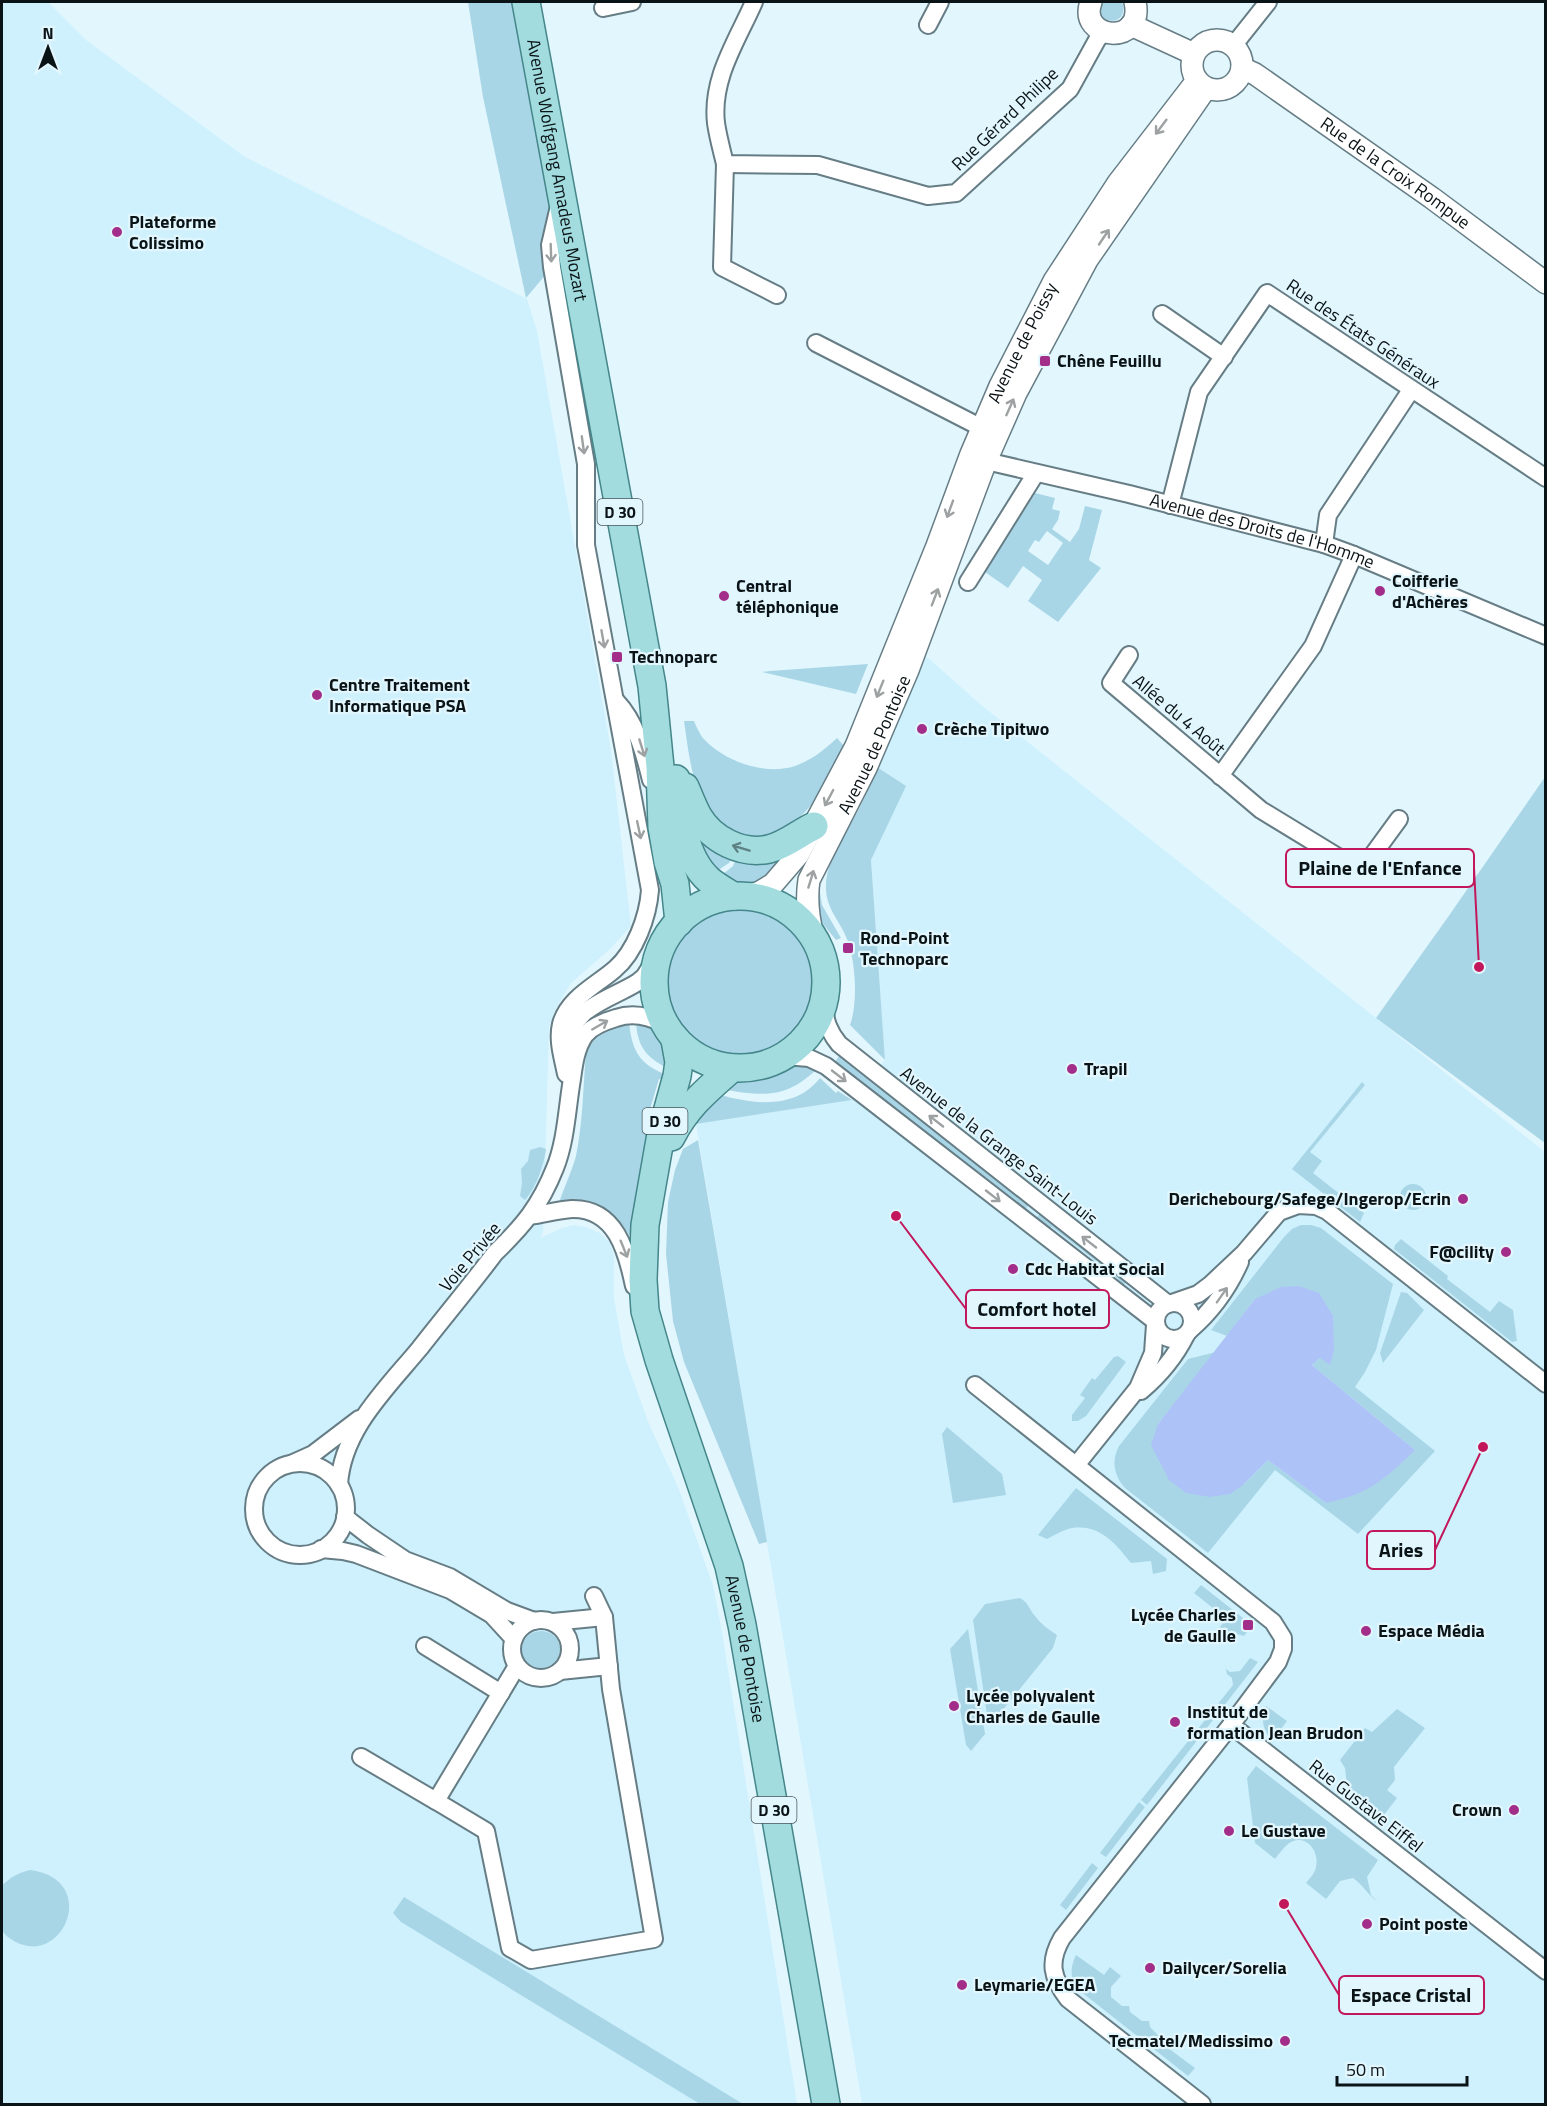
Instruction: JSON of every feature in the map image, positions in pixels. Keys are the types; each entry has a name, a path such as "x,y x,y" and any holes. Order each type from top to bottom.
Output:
{"main road":[{"name":"Avenue Wolfgang Amadeus Mozart","path":"526,2 652,686"},
{"name":"D 30","path":"652,686 673,758 680,815 690,850 697,865 708,879 740,896"},
{"name":"D 30","path":"652,686 664,842 677,893 678,922"},
{"path":"673,758 699,818 714,835 738,849 753,851 770,849 814,826"},
{"path":"740,896 767,900 796,916 813,936 820,949 826,974 824,1006 810,1034 786,1056 766,1065 732,1068 701,1059 670,1032 659,1013 654,990 655,966 670,932 678,922 704,904 740,896"},
{"name":"Avenue de Pontoise","path":"670,1032 679,1062 661,1134 648,1203 643,1256 645,1311 659,1360 729,1566 742,1625 826,2104"},
{"name":"Avenue de Pontoise","path":"648,1203 664,1154 678,1122 694,1101 732,1068"}],"street":[{"path":"603,8 632,2"},
{"path":"754,2 727,57 717,89 716,123 725,164 722,267 777,295"},
{"path":"928,25 940,2"},
{"path":"1087,3 1092,22 1103,32 1115,34 1131,25 1137,9 1135,2"},
{"path":"1233,46 1268,2"},
{"path":"1131,25 1194,54"},
{"name":"Rue Gérard Philipe","path":"725,164 818,165 928,196 956,193 1070,89 1096,40 1103,32"},
{"path":"1215,40 1224,41 1233,46 1241,59 1242,69 1238,79 1224,89 1215,90 1201,85 1191,68 1194,54 1207,42 1215,40"},
{"name":"Rue de la Croix Rompue","path":"1242,69 1255,74 1432,198 1545,283"},
{"name":"Avenue de Poissy","path":"952,552 978,457 982,428 1000,386 1054,281 1118,183 1201,85"},
{"name":"Avenue de Poissy","path":"915,640 937,546 978,457 1021,384 1087,260 1201,85"},
{"path":"562,196 550,245 586,464 586,545 643,848 649,898 644,920 629,951 616,968 590,987 571,1006 561,1023 560,1043 566,1074"},
{"name":"Rue des États Généraux","path":"1170,505 1199,392 1267,293 1545,478"},
{"path":"1162,314 1224,357"},
{"path":"816,344 982,428"},
{"path":"1324,544 1328,515 1411,390"},
{"name":"Avenue des Droits de l'Homme","path":"978,457 1324,544 1545,636"},
{"path":"968,582 1036,472"},
{"name":"Avenue de Pontoise","path":"740,896 767,889 786,872 798,855 915,640 952,552"},
{"path":"1354,555 1312,646 1220,776 1261,810 1361,870 1399,819"},
{"name":"Avenue de Pontoise","path":"813,936 808,913 809,880 866,768 908,670 915,640"},
{"name":"Allée du 4 Août","path":"1129,655 1111,683 1220,776"},
{"path":"613,698 638,735 661,814"},
{"path":"566,1114 567,1040 575,1021 586,1010 638,982 651,968 658,955"},
{"name":"Avenue de la Grange Saint-Louis","path":"824,1006 825,1021 839,1044 1170,1304"},
{"path":"566,1114 576,1051 586,1034 604,1022 632,1015 650,1017 670,1032"},
{"path":"786,1056 809,1058 826,1066 1155,1323 1160,1334 1166,1338 1176,1339 1188,1332 1207,1314 1227,1287 1244,1253"},
{"name":"Voie Privée","path":"371,1408 495,1253 537,1207 556,1167 566,1114"},
{"path":"1077,1464 1126,1404 1144,1376 1153,1353 1155,1323 1159,1310 1198,1294 1244,1253 1279,1212 1298,1205 1321,1207 1545,1384"},
{"path":"530,1216 574,1209 588,1212 610,1224 619,1236 629,1261 636,1297 645,1311"},
{"path":"1126,1404 1160,1373 1188,1332 1192,1319 1188,1310 1179,1304 1170,1304"},
{"path":"975,1384 1273,1622 1284,1644 1278,1662 1231,1725 1062,1938 1053,1957 1055,1977 1068,1999 1203,2104"},
{"path":"371,1408 313,1454 275,1470 262,1483 254,1509 258,1527 269,1543 285,1552 303,1554 321,1549 343,1551 450,1590 492,1615 514,1639"},
{"path":"339,1485 342,1462 347,1448 371,1408"},
{"path":"293,1463 308,1464 323,1469 339,1485 345,1502 345,1517 336,1537 321,1549"},
{"path":"345,1517 405,1560 450,1577 507,1611 534,1621"},
{"path":"361,1757 486,1831 510,1948 531,1960 654,1939 611,1689 604,1617 594,1596"},
{"path":"553,1623 604,1617"},
{"path":"544,1620 553,1623 567,1636 570,1655 560,1671 552,1676 542,1678 524,1673 513,1658 514,1639 526,1624 544,1620"},
{"path":"425,1646 501,1693"},
{"path":"436,1801 517,1666"},
{"path":"560,1671 609,1666"},
{"name":"Rue Gustave Eiffel","path":"1231,1725 1545,1971"}],"shaded area":[{"path":"2,2 48,2 86,40 245,157 527,299 537,331 611,750 631,926 610,949 571,983 554,1012 549,1028 543,1233 540,1238 574,1225 600,1233 610,1243 614,1256 614,1298 624,1355 649,1424 678,1487 713,1585 797,2104 2,2104"},
{"path":"468,2 526,2 562,196 552,267 526,298 483,97"},
{"path":"1100,2 1122,2 1121,16 1110,21 1100,16"},
{"path":"1035,493 1055,498 1052,509 1060,511 1058,520 1052,529 1070,542 1079,529 1085,506 1102,510 1089,560 1101,568 1058,622 1028,601 1042,580 1023,566 1008,588 982,570","holes":["1047,531 1063,543 1048,565 1028,551 1035,540 1039,542"]},
{"path":"927,657 981,705 1545,1152 1545,2104 862,2104 696,1124 852,1100 885,1060 871,860 905,786 877,767 921,659"},
{"path":"868,664 856,694 762,672 770,671"},
{"path":"684,721 694,721 702,737 721,753 757,768 783,769 795,766 818,754 837,738 844,746 820,792 805,812 775,833 764,837 753,837 732,830 705,805 693,775"},
{"path":"877,767 906,786 871,860 885,1060 850,1025 853,1016 855,982 850,948 826,893 827,876 834,856 862,804"},
{"path":"1545,777 1545,1143 1376,1018"},
{"path":"692,824 733,856 729,863 714,873"},
{"path":"783,853 781,869 757,882 737,885 718,878 733,866 737,856"},
{"path":"819,886 822,905 841,938 836,940 819,919 815,901"},
{"path":"740,906 755,907 769,912 794,928 810,953 815,967 815,997 810,1011 794,1036 769,1052 755,1057 740,1058 725,1057 711,1052 686,1036 670,1011 665,997 664,982 665,967 670,953 686,928 711,912 725,907"},
{"path":"636,1021 652,1029 661,1038 666,1051 667,1068 653,1060 644,1050 638,1037"},
{"path":"629,1022 632,1041 643,1061 667,1075 667,1080 659,1079 648,1116 657,1130 633,1235 629,1235 617,1219 600,1207 581,1201 561,1202 560,1200 574,1162 578,1143 586,1053 598,1036 609,1029"},
{"path":"841,1053 1030,1203 1023,1212 835,1062"},
{"path":"797,1064 819,1067 796,1085 773,1093 762,1094 720,1089 739,1079 771,1073"},
{"path":"820,1078 836,1093 838,1091 852,1100 696,1124 705,1110 720,1095 746,1101 786,1100 810,1088"},
{"path":"1362,1082 1365,1085 1310,1152 1322,1161 1313,1173 1364,1213 1360,1222 1292,1169"},
{"path":"698,1140 767,1542 759,1544 684,1362 673,1321 666,1254 668,1202 675,1170 683,1149"},
{"path":"540,1147 546,1149 543,1162 536,1183 525,1200 520,1196 521,1169 528,1161 530,1150"},
{"path":"1413,1184 1422,1188 1426,1197 1422,1206 1413,1210 1404,1206 1400,1197 1404,1188"},
{"path":"1042,1212 1128,1282 1124,1284 1124,1287 1117,1284 1118,1279 1052,1227 1045,1228 1035,1219"},
{"path":"1301,1225 1321,1228 1393,1284 1376,1350 1355,1387 1435,1451 1358,1534 1275,1470 1208,1553 1125,1488 1118,1478 1114,1463 1119,1446 1188,1359 1216,1352 1158,1424 1243,1485 1268,1460 1326,1503 1415,1450 1312,1365 1320,1358 1255,1299 1227,1336 1211,1330 1284,1237 1292,1229"},
{"path":"1401,1239 1490,1312 1499,1301 1513,1310 1517,1341 1512,1342 1394,1249"},
{"path":"1401,1292 1407,1293 1424,1310 1383,1363 1380,1353"},
{"path":"1118,1356 1126,1362 1086,1416 1078,1421 1072,1421 1072,1415 1085,1398 1080,1395 1092,1378 1095,1380 1114,1357"},
{"path":"947,1427 1002,1474 1006,1495 953,1503 942,1434"},
{"path":"1076,1488 1167,1559 1166,1571 1153,1574 1151,1561 1131,1563 1119,1548 1097,1531 1068,1529 1047,1539 1038,1535"},
{"path":"1201,1585 1252,1625 1244,1636 1233,1633 1219,1639 1217,1631 1223,1623 1223,1616 1194,1593"},
{"path":"1020,1598 1040,1622 1057,1635 1053,1648 994,1721 988,1722 973,1620 985,1604"},
{"path":"968,1629 985,1734 971,1751 966,1745 950,1649"},
{"path":"541,1631 555,1637 561,1651 555,1665 541,1671 527,1665 521,1651 527,1637"},
{"path":"1250,1658 1258,1662 1147,1805 1141,1800 1233,1685 1232,1678 1227,1674 1226,1669 1230,1672 1240,1671"},
{"path":"1266,1706 1287,1721 1272,1741 1263,1724"},
{"path":"1397,1709 1425,1728 1394,1767 1395,1780 1387,1790 1397,1798 1377,1824 1349,1802 1345,1768 1340,1760 1365,1728 1372,1732"},
{"path":"1256,1766 1378,1860 1367,1877 1371,1895 1378,1902 1353,1878 1340,1881 1326,1899 1306,1883 1315,1871 1317,1861 1313,1849 1305,1842 1300,1840 1288,1844 1275,1859 1255,1843 1247,1778"},
{"path":"1139,1802 1145,1807 1106,1857 1100,1853"},
{"path":"1092,1863 1098,1868 1066,1910 1060,1905"},
{"path":"30,1870 52,1877 64,1889 69,1904 67,1919 59,1933 47,1943 32,1946 14,1941 7,1936 1,1919 2,1886 14,1876"},
{"path":"404,1897 743,2104 700,2104 401,1922 393,1913"},
{"path":"1076,1955 1104,1975 1110,1967 1121,1976 1111,1987 1111,1997 1122,2006 1129,2006 1130,2012 1142,2021 1149,2021 1150,2027 1160,2037 1167,2037 1168,2048 1195,2068 1188,2076 1080,1991 1074,1982 1072,1973"}],"water":[{"path":"1299,1286 1319,1293 1333,1316 1334,1350 1330,1365 1320,1358 1312,1365 1415,1450 1385,1478 1365,1490 1326,1503 1268,1460 1243,1485 1230,1494 1210,1497 1186,1493 1169,1480 1151,1445 1158,1424 1255,1299 1281,1287"}],"place":[{"name":"Plateforme Colissimo","path":"117,232"},
{"name":"Chêne Feuillu","path":"1045,361"},
{"name":"Coifferie d'Achères","path":"1380,591"},
{"name":"Central téléphonique","path":"724,596"},
{"name":"Technoparc","path":"617,657"},
{"name":"Centre Traitement Informatique PSA","path":"317,695"},
{"name":"Crèche Tipitwo","path":"922,729"},
{"name":"Rond-Point Technoparc","path":"848,948"},
{"name":"Plaine de l'Enfance","path":"1479,967"},
{"name":"Trapil","path":"1072,1069"},
{"name":"Derichebourg/Safege/Ingerop/Ecrin","path":"1463,1199"},
{"name":"Comfort hotel","path":"896,1216"},
{"name":"F@cility","path":"1506,1252"},
{"name":"Cdc Habitat Social","path":"1013,1269"},
{"name":"Aries","path":"1483,1447"},
{"name":"Lycée Charles de Gaulle","path":"1248,1625"},
{"name":"Espace Média","path":"1366,1631"},
{"name":"Lycée polyvalent Charles de Gaulle","path":"954,1706"},
{"name":"Institut de formation Jean Brudon","path":"1175,1722"},
{"name":"Crown","path":"1514,1810"},
{"name":"Le Gustave","path":"1229,1831"},
{"name":"Espace Cristal","path":"1284,1904"},
{"name":"Point poste","path":"1367,1924"},
{"name":"Dailycer/Sorelia","path":"1150,1968"},
{"name":"Leymarie/EGEA","path":"962,1985"},
{"name":"Tecmatel/Medissimo","path":"1285,2041"}]}
